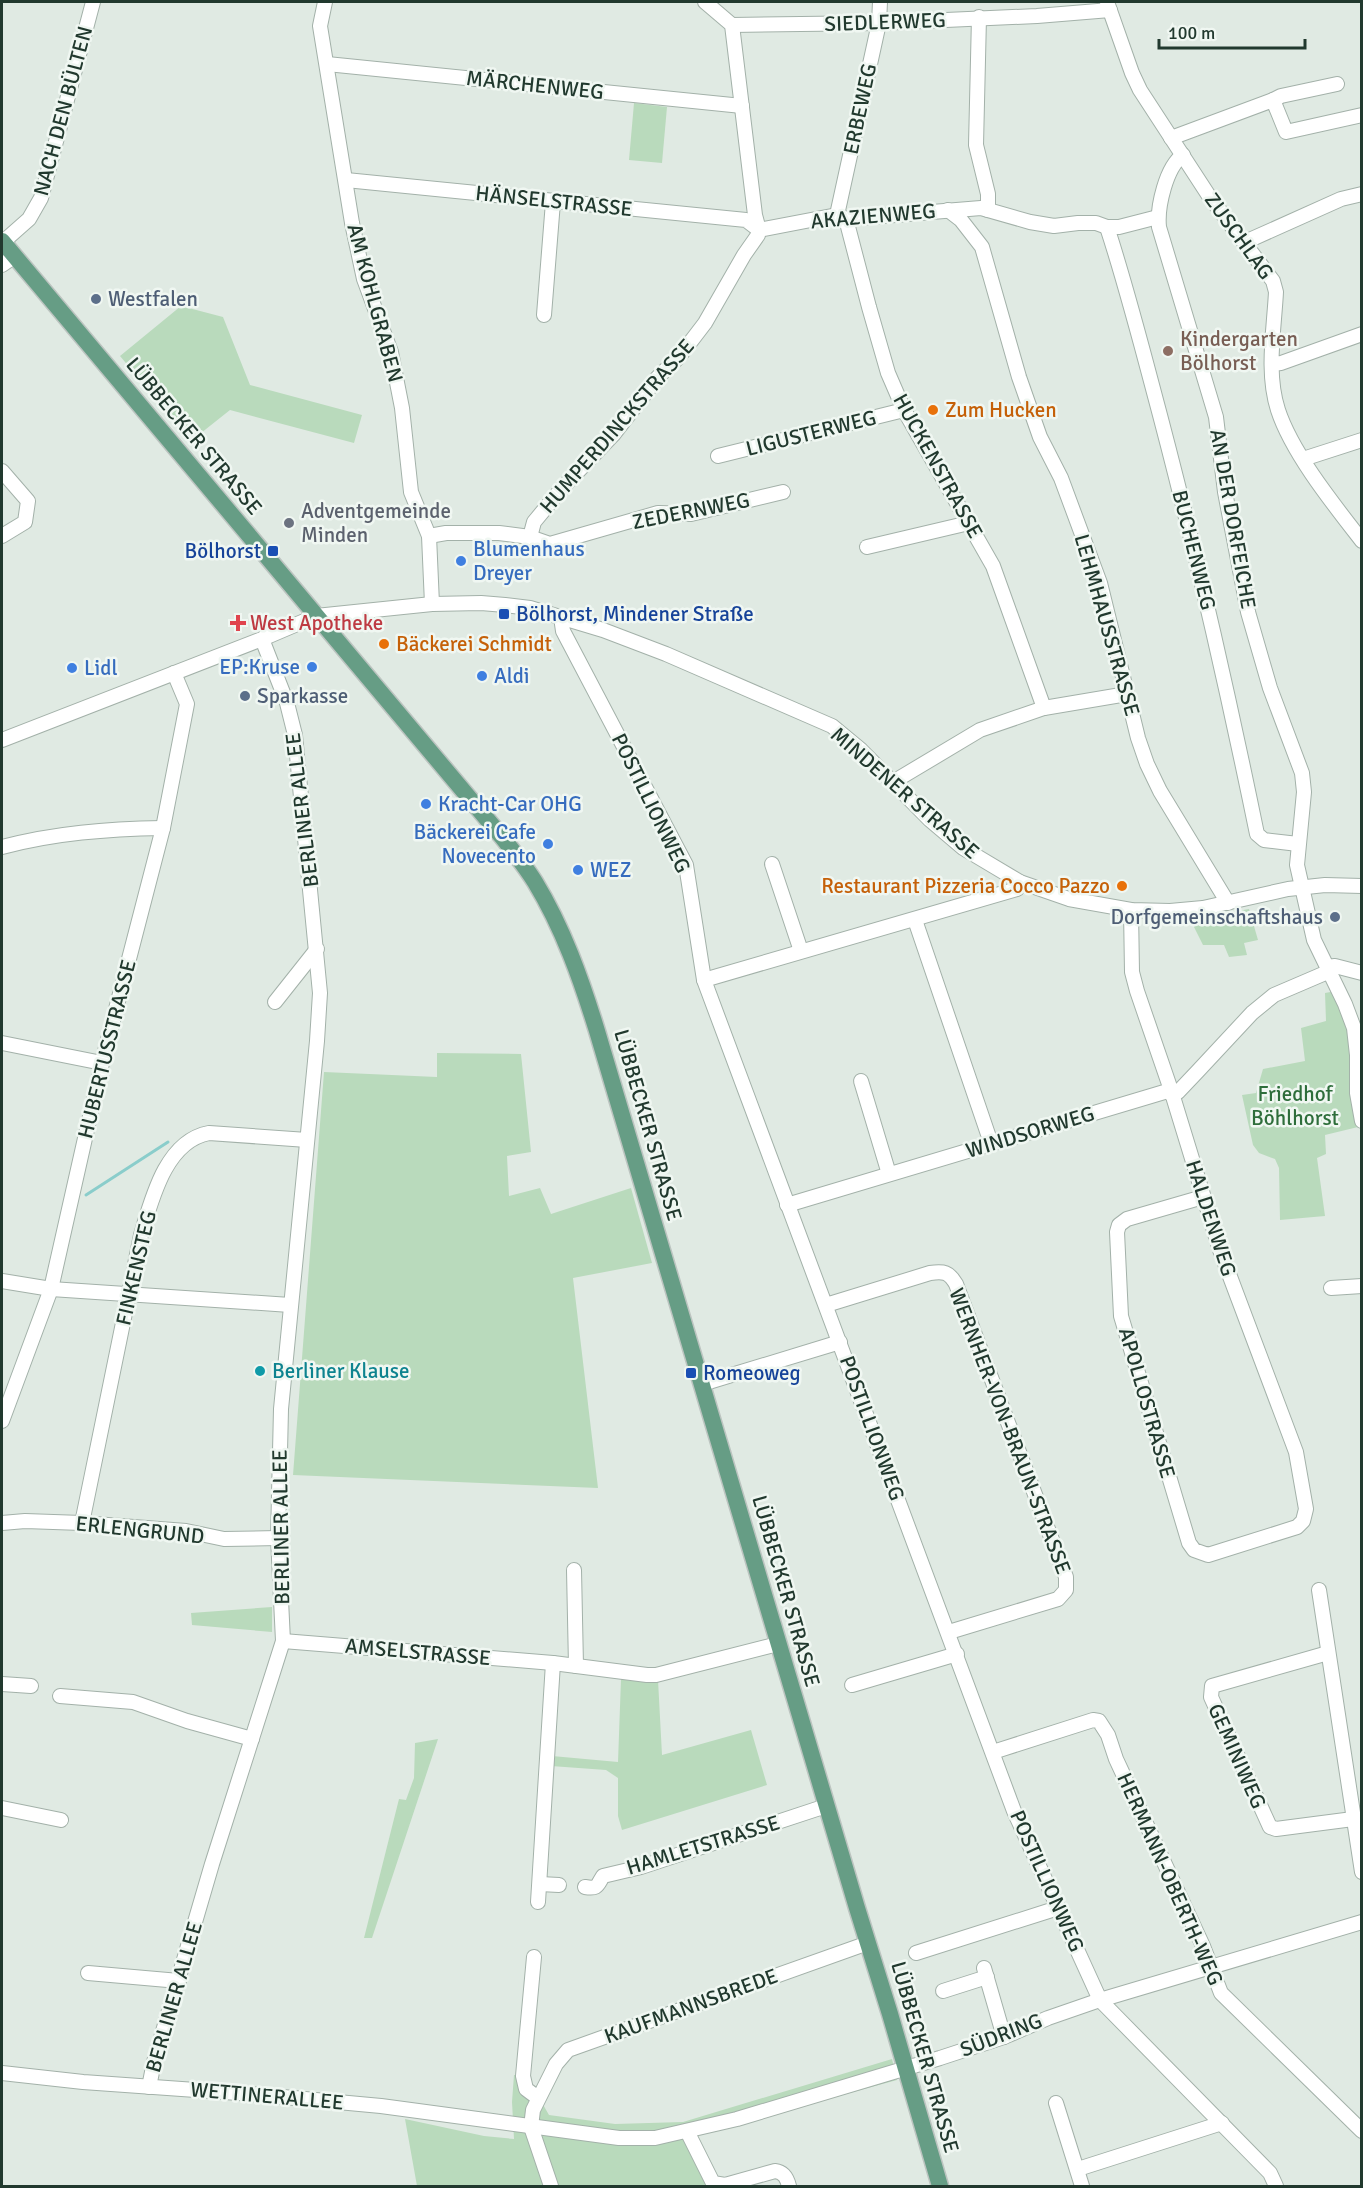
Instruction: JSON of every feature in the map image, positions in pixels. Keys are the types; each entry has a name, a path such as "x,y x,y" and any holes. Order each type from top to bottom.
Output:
{"main road":[{"name":"LÜBBECKER STRASSE","path":"2,241 8,261 316,616 502,837 535,881 559,928 581,978 940,2187"}],"street":[{"name":"NACH DEN BÜLTEN","path":"2,241 29,219 41,198 93,2"},
{"name":"AM KOHLGRABEN","path":"325,2 320,26 352,223 364,279 391,352 402,408 411,492 429,536 432,604"},
{"path":"705,2 732,25 755,214 759,230"},
{"name":"ERBEWEG","path":"842,217 879,23 880,2"},
{"name":"SIEDLERWEG","path":"732,25 879,23 1037,16 1108,6"},
{"name":"ZUSCHLAG","path":"1108,6 1140,90 1209,196 1270,275 1276,292 1272,364 1278,410 1303,459 1362,541"},
{"path":"979,17 976,145 988,194 988,210"},
{"name":"MÄRCHENWEG","path":"327,64 742,106"},
{"path":"1171,138 1281,96 1337,84"},
{"path":"1273,100 1286,132 1362,115"},
{"path":"1158,217 1170,170 1183,155"},
{"name":"HÄNSELSTRASSE","path":"345,180 746,220 759,230"},
{"path":"1245,242 1331,203 1362,194"},
{"path":"544,315 553,202"},
{"name":"AKAZIENWEG","path":"759,230 842,217 981,208 1030,222 1054,226 1096,223 1107,227 1119,227 1158,217"},
{"name":"LEHMHAUSSTRASSE","path":"948,210 961,220 982,247 1040,437 1061,478 1100,583 1147,764 1160,791 1228,903"},
{"name":"HUCKENSTRASSE","path":"842,217 888,373 904,410 993,566 1044,708"},
{"name":"AN DER DORFEICHE","path":"1158,217 1215,417 1230,522 1248,612 1270,688 1302,773 1304,792 1297,866 1314,940 1346,1004 1354,1028 1357,1093 1362,1121"},
{"name":"BUCHENWEG","path":"1107,227 1170,451 1223,670 1257,834 1264,840 1298,844"},
{"name":"HUMPERDINCKSTRASSE","path":"429,536 446,533 499,533 530,537 534,522 563,487 613,435 658,377 679,357 705,322 759,230"},
{"path":"1272,364 1281,363 1362,334"},
{"name":"LIGUSTERWEG","path":"718,456 904,410"},
{"path":"1303,459 1362,440"},
{"path":"2,471 28,501 25,522 2,536"},
{"name":"ZEDERNWEG","path":"530,537 550,544 658,513 691,514 783,492"},
{"path":"867,547 969,523"},
{"name":"MINDENER STRASSE","path":"2,740 316,616 432,604 505,605 530,609 603,630 813,716 846,737 930,820 963,848 1020,882 1069,899 1131,910 1170,911 1228,903 1301,887 1362,886"},
{"name":"POSTILLIONWEG","path":"561,617 563,631 686,865 704,980 1014,1811 1058,1908 1100,2000 1270,2173 1276,2187"},
{"name":"BERLINER ALLEE","path":"149,2087 154,2062 212,1864 283,1641 278,1538 281,1409 320,993 295,735 287,703 262,639"},
{"name":"HUBERTUSSTRASSE","path":"2,1421 51,1289 102,1063 163,828 187,704 174,673"},
{"path":"893,782 980,730 1044,708 1127,693"},
{"path":"2,847 42,837 118,829 163,828"},
{"path":"772,864 801,951"},
{"path":"704,980 1017,889 1020,882"},
{"name":"HALDENWEG","path":"1131,910 1132,972 1233,1287 1296,1452 1306,1509 1303,1521"},
{"path":"915,920 991,1143"},
{"path":"275,1002 316,949"},
{"path":"1328,969 1335,966 1362,973"},
{"name":"WINDSORWEG","path":"787,1205 991,1143 1178,1092 1252,1013 1275,995 1328,969"},
{"path":"2,1043 102,1063"},
{"path":"861,1081 888,1174"},
{"name":"FINKENSTEG","path":"82,1523 141,1235 150,1206 167,1168 178,1150 196,1135 209,1133 307,1140"},
{"name":"APOLLOSTRASSE","path":"1203,1197 1127,1219 1119,1225 1117,1232 1121,1316 1189,1543 1194,1550 1208,1555 1292,1530 1303,1521"},
{"name":"WERNHER-VON-BRAUN-STRASSE","path":"826,1305 941,1271 951,1276 956,1284 1066,1577 1066,1590 1058,1599 949,1632"},
{"path":"2,1281 51,1289 290,1305"},
{"path":"1331,1288 1362,1286"},
{"path":"702,1384 840,1342"},
{"name":"ERLENGRUND","path":"2,1523 25,1521 82,1523 186,1530 224,1539 278,1538"},
{"path":"574,1570 576,1666"},
{"path":"1319,1590 1362,1872"},
{"name":"AMSELSTRASSE","path":"283,1641 656,1675 778,1644"},
{"name":"GEMINIWEG","path":"1328,1653 1212,1686 1211,1697 1270,1827 1276,1829 1353,1819"},
{"path":"852,1685 957,1654"},
{"path":"538,1902 552,1664"},
{"path":"2,1684 31,1686"},
{"path":"60,1696 133,1702 187,1721 252,1739"},
{"name":"HERMANN-OBERTH-WEG","path":"993,1752 1093,1720 1099,1721 1108,1735 1116,1759 1203,1946 1221,1994 1362,2131"},
{"name":"HAMLETSTRASSE","path":"585,1887 595,1888 603,1876 609,1873 641,1867 826,1806"},
{"path":"2,1808 61,1820"},
{"path":"540,1884 559,1885"},
{"path":"916,1953 1058,1908"},
{"name":"SÜDRING","path":"531,2127 619,2138 654,2138 737,2119 1005,2037 1048,2018 1100,2000 1362,1922"},
{"name":"KAUFMANNSBREDE","path":"531,2127 537,2098 556,2064 568,2050 868,1943"},
{"path":"534,1957 523,2076 526,2089 537,2098"},
{"path":"943,1991 985,1972 1005,2037"},
{"path":"88,1973 179,1981"},
{"name":"WETTINERALLEE","path":"2,2073 381,2106 531,2127"},
{"path":"1056,2103 1082,2187"},
{"path":"1078,2169 1222,2123"},
{"path":"531,2127 551,2187"},
{"path":"687,2131 713,2183 725,2185 775,2171 785,2176 789,2187"}],"green space":[{"path":"634,103 667,107 662,163 629,160"},
{"path":"181,306 223,317 250,385 362,415 354,443 230,410 191,441 120,356"},
{"path":"1249,909 1258,940 1244,943 1247,955 1229,957 1224,945 1203,945 1194,927 1199,918"},
{"name":"Friedhof Böhlhorst","path":"1336,991 1350,1034 1353,1092 1358,1127 1325,1135 1326,1154 1317,1158 1325,1216 1280,1220 1279,1168 1275,1159 1259,1153 1253,1145 1242,1095 1256,1093 1263,1069 1305,1061 1301,1028 1326,1021 1325,993"},
{"path":"437,1053 521,1054 531,1152 507,1156 509,1196 540,1188 551,1214 631,1188 652,1263 573,1278 598,1488 293,1475 324,1072 437,1077"},
{"path":"272,1607 272,1632 192,1625 191,1613"},
{"path":"621,1679 658,1680 662,1755 751,1730 767,1785 622,1830 618,1816 618,1778 606,1770 551,1766 552,1756 618,1762"},
{"path":"438,1739 372,1938 364,1938 399,1799 406,1800 414,1778 415,1743"},
{"path":"892,2059 897,2080 686,2138 707,2186 417,2186 405,2119 484,2136 514,2139 512,2102 514,2075 526,2075 549,2115 615,2124 683,2122"}],"waterway":[{"path":"86,1195 168,1142"}],"place":[{"name":"Westfalen","path":"96,299"},
{"name":"Kindergarten Bölhorst","path":"1168,351"},
{"name":"Zum Hucken","path":"933,410"},
{"name":"Adventgemeinde Minden","path":"289,523"},
{"name":"Bölhorst","path":"273,551"},
{"name":"Blumenhaus Dreyer","path":"461,561"},
{"name":"Bölhorst, Mindener Straße","path":"504,614"},
{"name":"West Apotheke","path":"238,623"},
{"name":"Bäckerei Schmidt","path":"384,644"},
{"name":"EP:Kruse","path":"312,667"},
{"name":"Lidl","path":"72,668"},
{"name":"Aldi","path":"482,676"},
{"name":"Sparkasse","path":"245,696"},
{"name":"Kracht-Car OHG","path":"426,804"},
{"name":"Bäckerei Cafe Novecento","path":"548,844"},
{"name":"WEZ","path":"578,870"},
{"name":"Restaurant Pizzeria Cocco Pazzo","path":"1122,886"},
{"name":"Dorfgemeinschaftshaus","path":"1335,917"},
{"name":"Berliner Klause","path":"260,1371"},
{"name":"Romeoweg","path":"691,1373"}]}
